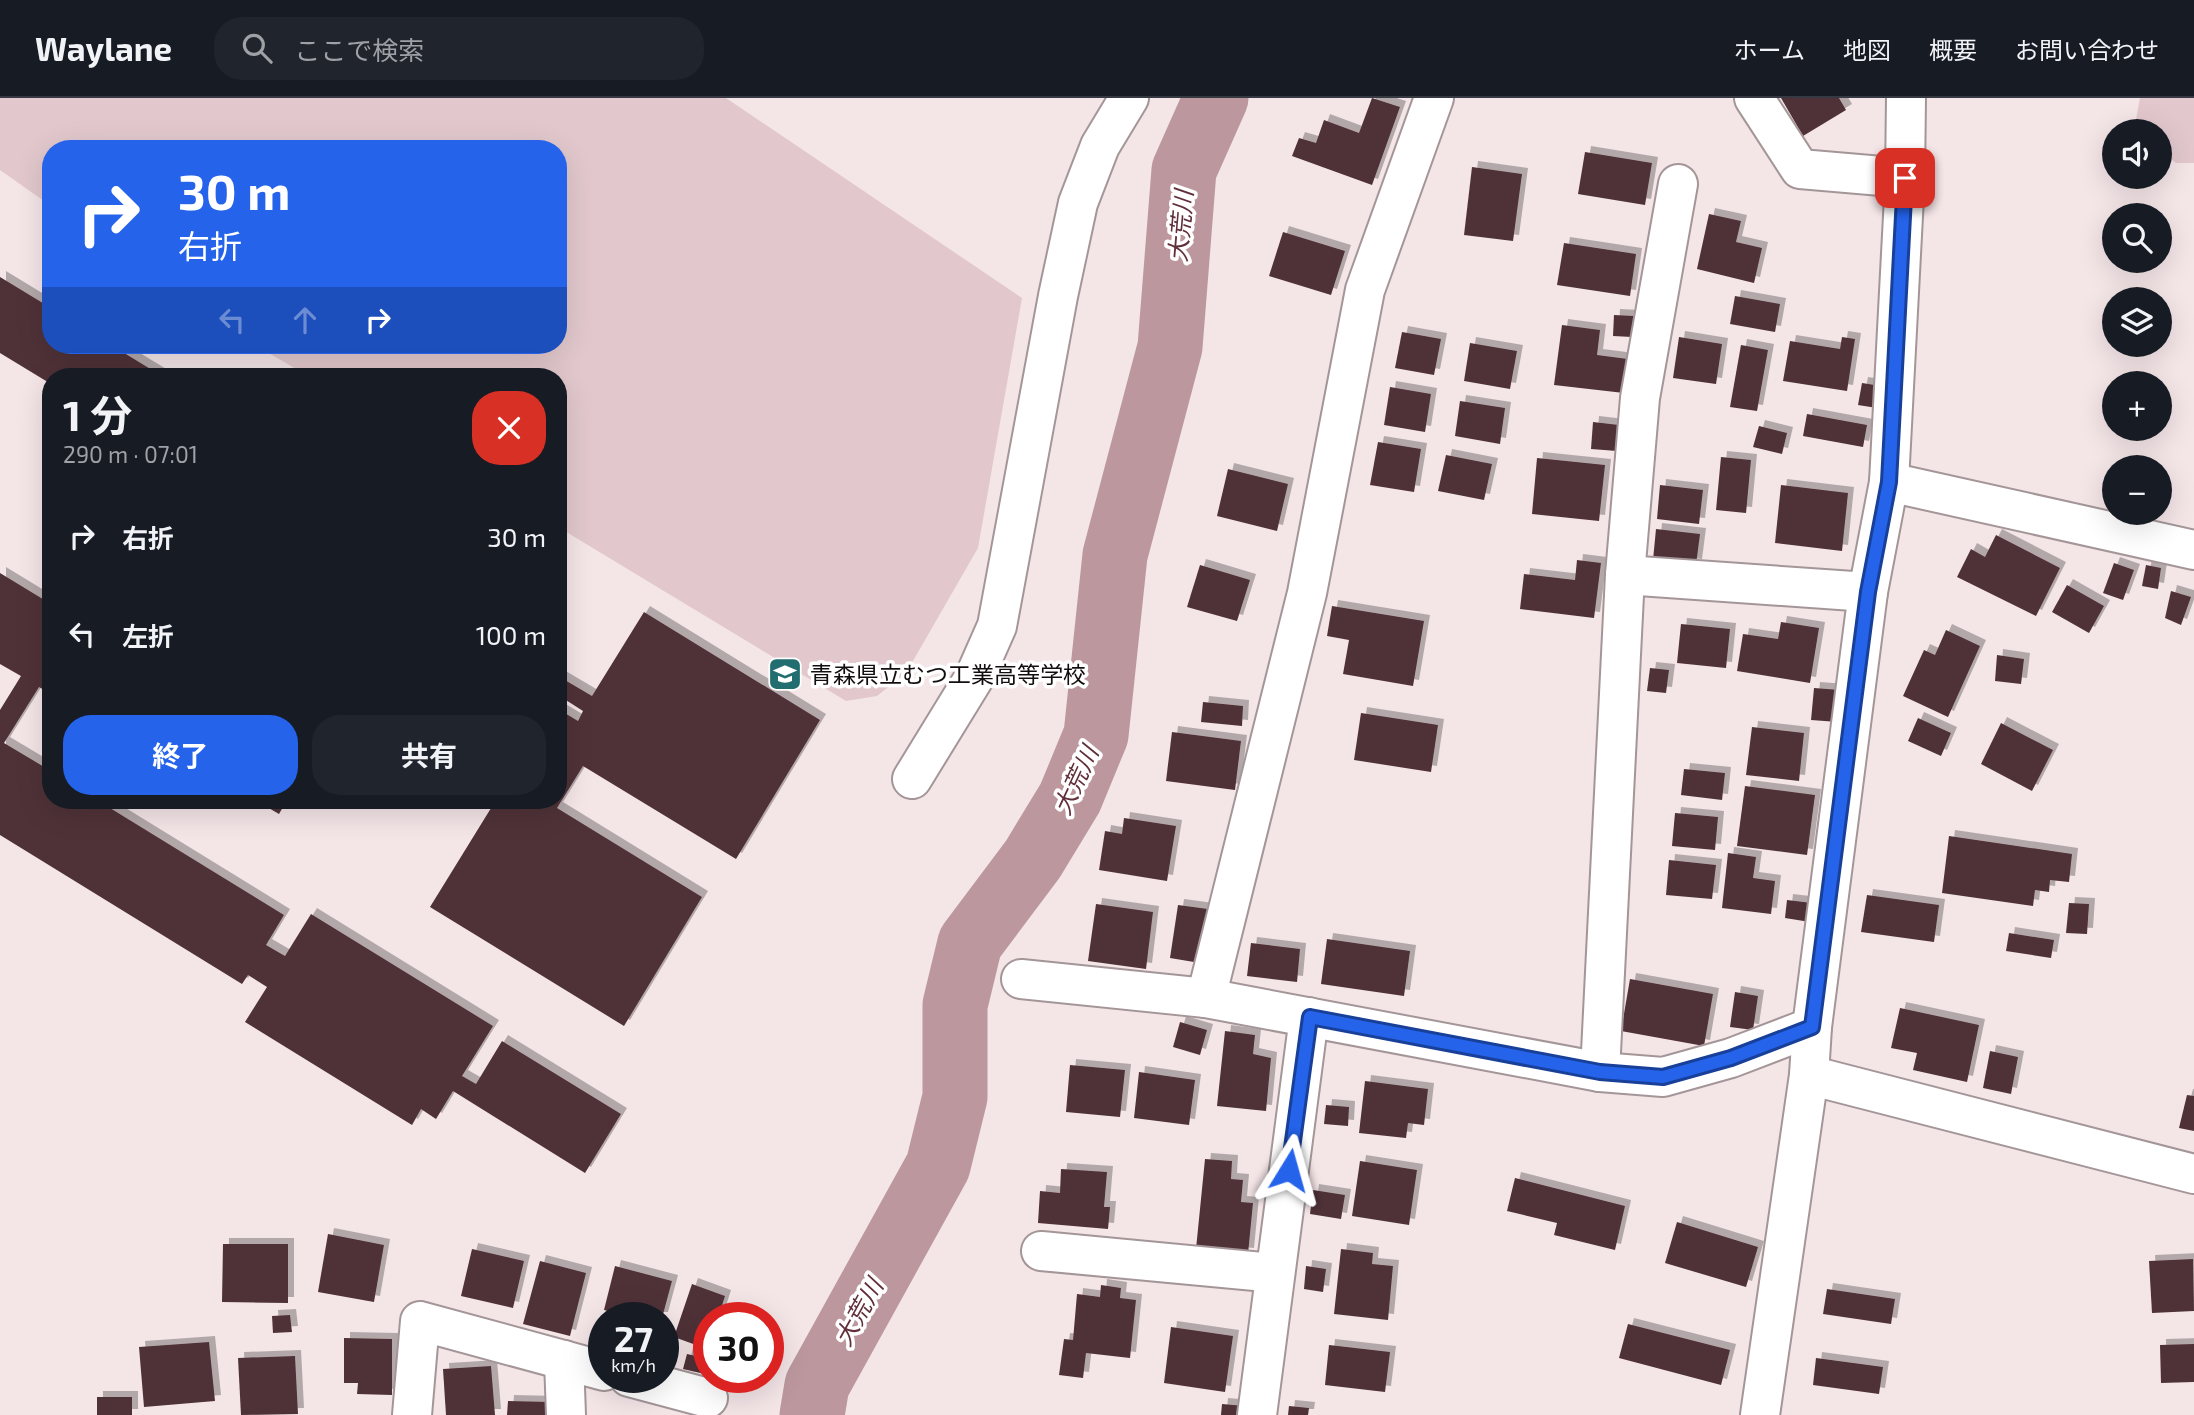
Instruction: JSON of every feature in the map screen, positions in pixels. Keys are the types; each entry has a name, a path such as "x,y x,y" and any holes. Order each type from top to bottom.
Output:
{"street":[{"path":"912,779 974,678 997,626 1058,296 1079,203 1100,146 1129,98"},
{"path":"1206,998 1307,593 1365,290 1434,98"},
{"path":"1754,98 1800,169 1905,178"},
{"path":"1760,1415 1809,1075 1812,1027 1868,592 1889,482 1905,178 1906,98"},
{"path":"1600,1072 1625,575 1640,398 1678,184"},
{"path":"1889,482 2194,550"},
{"path":"1625,575 1868,592"},
{"path":"1021,979 1206,998 1600,1072 1663,1077 1731,1058 1812,1027"},
{"path":"1257,1415 1310,1017"},
{"path":"1809,1075 2194,1174"},
{"path":"1041,1251 1275,1273"},
{"path":"412,1415 420,1321 588,1367"},
{"path":"564,1360 566,1415"},
{"path":"679,1390 708,1398"}],"shaded area":[{"path":"0,98 726,98 1022,298 978,548 906,673 877,696 846,701 567,532 567,368 294,368 270,354 567,354 567,140 42,140 42,200 0,170"},
{"path":"2140,98 2194,98 2194,163 2176,163 2172,160 2172,119 2136,119"}],"building":[{"path":"1372,98 1400,107 1372,185 1292,156 1299,138 1316,143 1324,120 1359,133"},
{"path":"1781,98 1839,98 1846,110 1803,136"},
{"path":"1585,152 1652,163 1645,205 1578,194"},
{"path":"1472,167 1522,174 1513,241 1464,235"},
{"path":"1709,214 1741,221 1736,242 1762,248 1754,283 1697,269"},
{"path":"1283,232 1345,251 1331,295 1269,276"},
{"path":"1564,243 1636,254 1630,296 1557,285"},
{"path":"0,277 42,303 42,354 126,354 149,368 42,368 42,379 0,353"},
{"path":"1735,296 1780,304 1775,332 1730,324"},
{"path":"1614,315 1634,316 1632,337 1613,336"},
{"path":"1562,325 1600,330 1597,355 1628,359 1624,393 1554,385"},
{"path":"1402,332 1441,339 1434,375 1395,368"},
{"path":"1679,337 1722,344 1716,384 1673,378"},
{"path":"1842,337 1855,339 1847,391 1783,381 1790,341 1840,349"},
{"path":"1470,343 1517,351 1510,389 1464,381"},
{"path":"1741,345 1768,350 1757,411 1730,407"},
{"path":"1862,383 1881,386 1877,408 1858,405"},
{"path":"1390,387 1431,394 1425,432 1384,425"},
{"path":"1460,401 1505,408 1500,444 1455,436"},
{"path":"1807,414 1867,425 1863,447 1803,436"},
{"path":"1593,422 1619,425 1617,451 1591,449"},
{"path":"1759,426 1787,433 1782,454 1753,447"},
{"path":"1378,442 1421,449 1414,492 1370,485"},
{"path":"1446,455 1492,464 1484,500 1438,491"},
{"path":"1721,457 1751,460 1746,513 1716,510"},
{"path":"1537,458 1605,465 1599,521 1532,514"},
{"path":"1228,469 1288,484 1277,531 1217,516"},
{"path":"1660,485 1703,490 1699,524 1657,519"},
{"path":"1781,485 1848,493 1842,551 1775,543"},
{"path":"1656,529 1700,534 1696,565 1653,560"},
{"path":"1996,535 2060,568 2036,616 1957,577 1971,549 1985,557"},
{"path":"1577,560 1601,563 1594,618 1520,609 1524,574 1575,580"},
{"path":"2114,563 2134,570 2123,600 2103,593"},
{"path":"1200,565 1250,580 1237,621 1187,607"},
{"path":"2146,565 2161,568 2158,589 2142,586"},
{"path":"0,573 42,599 42,689 39,687 4,743 42,766 42,809 112,809 284,915 266,945 285,956 311,914 493,1026 462,1076 476,1084 502,1041 621,1114 585,1173 453,1091 436,1119 421,1109 412,1125 245,1022 267,987 248,975 242,984 0,835 0,710 21,676 0,664"},
{"path":"2067,585 2104,606 2089,633 2052,612"},
{"path":"2171,591 2191,597 2181,625 2165,618"},
{"path":"1332,606 1424,621 1413,686 1343,674 1349,640 1327,636"},
{"path":"644,612 820,720 736,859 583,766 567,792 567,714 578,721 583,711 567,701 567,681 592,696"},
{"path":"1781,622 1819,628 1810,683 1737,671 1743,634 1778,639"},
{"path":"1681,624 1730,629 1726,668 1677,663"},
{"path":"1946,630 1980,646 1948,717 1903,696 1924,650 1935,655"},
{"path":"1997,655 2024,659 2021,684 1995,681"},
{"path":"1650,668 1669,670 1666,693 1647,691"},
{"path":"1814,688 1840,690 1838,722 1811,720"},
{"path":"1203,702 1243,706 1242,726 1201,722"},
{"path":"1361,713 1438,725 1431,772 1354,760"},
{"path":"1918,718 1951,733 1941,756 1908,741"},
{"path":"2001,723 2053,750 2032,791 1981,764"},
{"path":"1752,727 1804,733 1799,781 1746,775"},
{"path":"1172,732 1241,741 1235,790 1166,781"},
{"path":"1684,769 1725,773 1722,800 1681,795"},
{"path":"1745,786 1815,795 1807,855 1737,846"},
{"path":"490,809 559,809 702,897 624,1026 430,907"},
{"path":"1675,813 1718,817 1715,850 1672,846"},
{"path":"1124,818 1176,826 1167,881 1099,870 1105,831 1122,834"},
{"path":"1949,836 2072,854 2069,882 2050,880 2049,892 2035,890 2033,906 1942,893"},
{"path":"1728,853 1756,857 1753,878 1775,881 1771,914 1722,908"},
{"path":"1669,860 1716,865 1712,899 1666,895"},
{"path":"1867,895 1939,905 1934,942 1861,932"},
{"path":"1787,900 1812,903 1810,922 1785,918"},
{"path":"2069,903 2089,904 2087,934 2066,933"},
{"path":"1096,904 1153,912 1146,969 1088,961"},
{"path":"1178,905 1208,909 1200,963 1170,958"},
{"path":"2009,933 2054,940 2051,958 2006,951"},
{"path":"1327,939 1410,951 1404,996 1321,984"},
{"path":"1251,943 1300,949 1297,982 1247,976"},
{"path":"1630,979 1713,994 1704,1046 1621,1031"},
{"path":"1735,992 1758,996 1753,1030 1730,1027"},
{"path":"1900,1008 1979,1025 1967,1082 1913,1070 1917,1053 1891,1048"},
{"path":"1180,1022 1207,1030 1200,1055 1173,1047"},
{"path":"1225,1031 1255,1035 1253,1054 1271,1058 1266,1111 1217,1106"},
{"path":"1990,1051 2018,1057 2011,1094 1983,1088"},
{"path":"1070,1065 1125,1070 1120,1117 1066,1112"},
{"path":"1139,1072 1195,1080 1189,1125 1134,1118"},
{"path":"1365,1081 1428,1089 1424,1125 1408,1123 1406,1138 1359,1133"},
{"path":"2187,1095 2194,1096 2194,1131 2179,1128"},
{"path":"1326,1105 1349,1107 1348,1126 1324,1124"},
{"path":"1205,1159 1232,1161 1231,1179 1243,1180 1241,1202 1253,1203 1248,1254 1196,1249"},
{"path":"1360,1161 1417,1170 1409,1225 1352,1216"},
{"path":"1061,1169 1107,1172 1104,1207 1110,1207 1108,1229 1038,1223 1040,1191 1060,1193"},
{"path":"1515,1178 1625,1206 1615,1250 1554,1235 1557,1223 1507,1211"},
{"path":"1313,1190 1345,1195 1341,1219 1310,1214"},
{"path":"1677,1222 1758,1247 1746,1287 1665,1263"},
{"path":"328,1234 384,1245 374,1302 318,1292"},
{"path":"223,1244 288,1244 288,1303 222,1302"},
{"path":"472,1249 524,1261 513,1308 461,1296"},
{"path":"1341,1249 1373,1253 1372,1264 1393,1266 1388,1320 1334,1314"},
{"path":"2193,1259 2194,1311 2152,1313 2149,1261"},
{"path":"540,1261 586,1273 570,1336 523,1324"},
{"path":"615,1266 672,1281 666,1302 606,1302"},
{"path":"1306,1266 1326,1269 1323,1292 1304,1289"},
{"path":"692,1284 725,1296 723,1302 693,1302 693,1344 679,1339 679,1322"},
{"path":"1101,1285 1121,1288 1120,1298 1136,1300 1130,1358 1086,1353 1083,1378 1059,1375 1064,1339 1073,1340 1077,1294 1100,1297"},
{"path":"1827,1289 1895,1299 1891,1324 1823,1314"},
{"path":"290,1315 292,1332 273,1333 272,1316"},
{"path":"1628,1324 1730,1350 1721,1385 1619,1358"},
{"path":"1171,1327 1233,1336 1225,1392 1164,1383"},
{"path":"344,1338 392,1339 392,1395 357,1394 358,1383 344,1383"},
{"path":"209,1342 215,1401 144,1407 139,1347"},
{"path":"2194,1344 2194,1382 2161,1383 2160,1345"},
{"path":"1329,1345 1390,1352 1385,1392 1325,1385"},
{"path":"687,1354 693,1355 693,1371 683,1369"},
{"path":"295,1356 298,1414 241,1415 238,1358"},
{"path":"1816,1358 1883,1367 1879,1394 1813,1385"},
{"path":"491,1366 495,1415 446,1415 443,1369"},
{"path":"97,1397 132,1397 132,1415 97,1415"},
{"path":"508,1401 551,1402 551,1415 507,1415"},
{"path":"1222,1404 1245,1406 1245,1415 1221,1415"},
{"path":"1289,1406 1309,1408 1308,1415 1288,1415"}],"waterway":[{"name":"大荒川","path":"812,1415 817,1385 938,1166 955,1097 955,1005 970,943 1033,859 1070,798 1096,735 1115,555 1170,347 1184,170 1216,98"}],"place":[{"name":"青森県立むつ工業高等学校","path":"785,674"}],"route":[{"path":"1289,1170 1310,1017 1600,1072 1663,1077 1731,1058 1812,1027 1868,592 1889,482 1905,178"}]}
